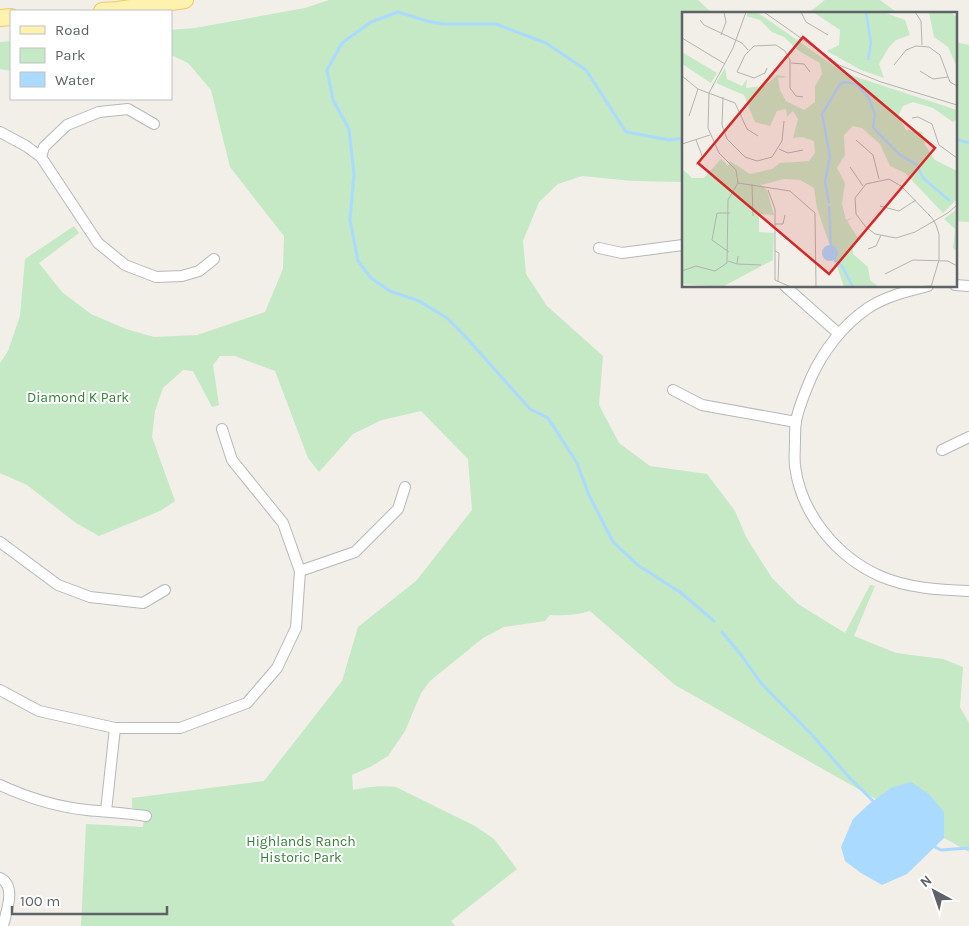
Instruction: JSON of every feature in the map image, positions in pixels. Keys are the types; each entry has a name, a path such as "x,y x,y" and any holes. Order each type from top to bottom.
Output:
{"main road":[{"path":"116,10 185,0"}],"street":[{"path":"41,157 44,147 67,125 99,112 128,109 154,124"},
{"path":"0,132 26,146 41,157 98,243 125,265 156,277 182,276 199,271 214,259"},
{"path":"599,248 622,253 682,245"},
{"path":"956,285 969,286"},
{"path":"787,288 839,334"},
{"path":"920,288 881,301 868,308 839,334 822,358 801,402 796,422 795,467 807,505 814,518 841,552 866,569 891,581 922,587 969,591"},
{"path":"673,390 702,405 796,422"},
{"path":"0,690 40,711 115,728 180,728 247,703 277,668 296,628 300,571 283,523 232,460 222,429"},
{"path":"942,450 969,437"},
{"path":"300,571 355,552 398,509 405,487"},
{"path":"0,542 58,585 90,597 143,603 165,590"},
{"path":"106,811 115,728"},
{"path":"0,785 58,805 146,816"},
{"path":"0,878 4,880 10,892 3,926"}],"green space":[{"path":"329,0 698,0 711,12 682,12 682,182 633,181 582,176 558,184 539,202 523,241 526,274 547,306 603,356 599,405 619,443 650,466 707,474 735,511 746,537 772,578 798,604 845,633 870,585 875,586 854,636 896,653 943,659 963,667 960,707 969,723 969,852 675,685 590,611 570,615 550,615 545,621 504,627 483,638 430,681 421,693 405,731 388,756 352,775 353,790 385,786 396,787 475,826 494,839 517,869 451,921 455,926 81,926 86,824 143,827 145,810 132,808 132,798 264,781 342,681 358,627 416,581 472,510 468,459 421,411 382,420 353,434 319,472 308,458 275,371 235,356 220,356 213,365 219,405 212,407 193,371 183,370 163,388 155,411 152,437 175,501 160,511 99,536 76,523 27,485 0,473 0,363 8,351 20,316 25,259 74,226 79,233 39,263 62,292 91,314 126,329 154,337 197,335 265,312 283,269 284,236 230,167 211,90 188,63 172,55 172,30 195,28 305,8"},
{"path":"825,0 880,0 896,12 810,12"},
{"path":"10,41 10,71 0,69 0,42"},
{"path":"956,42 969,45 969,222 956,221"}],"water":[{"path":"911,782 930,795 944,812 944,838 907,874 882,885 845,861 841,847 853,819 868,805 891,788"}],"waterway":[{"path":"682,138 669,140 626,132 586,70 546,43 496,24 443,24 398,12 371,22 342,43 327,70 333,100 349,129 354,174 350,220 358,261 371,278 390,291 419,301 447,318 530,409 548,418 577,463 589,495 613,542 639,566 680,592 714,621"},
{"path":"956,139 969,143"},
{"path":"722,632 761,683 876,804"},
{"path":"933,846 941,850 969,848"}],"park label":[{"name":"Diamond K Park","path":"78,397"},
{"name":"Highlands Ranch Historic Park","path":"301,850"}]}
